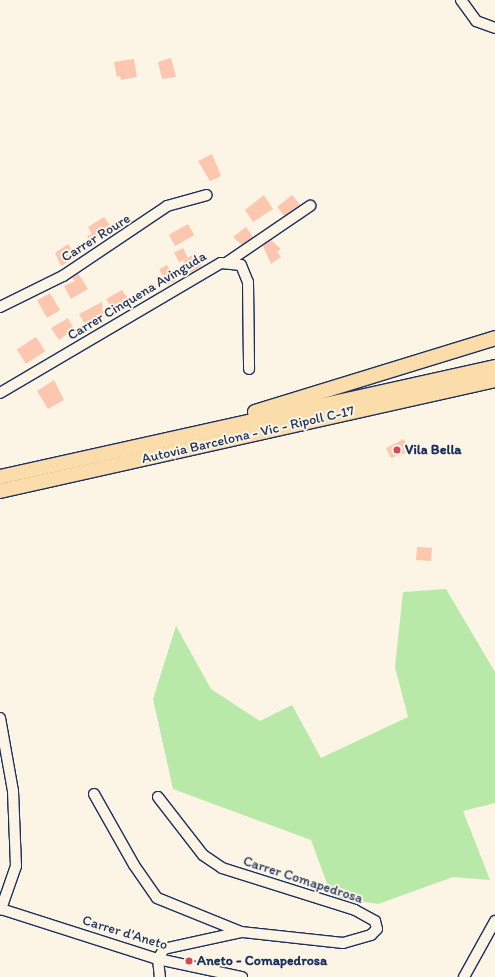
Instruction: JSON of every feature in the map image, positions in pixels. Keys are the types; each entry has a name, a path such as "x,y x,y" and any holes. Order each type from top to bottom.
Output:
{"highway":[{"path":"167,440 495,338"},
{"name":"Autovia Barcelona - Vic - Ripoll C-17","path":"0,477 495,367"},
{"name":"Autovia Barcelona - Vic - Ripoll C-17","path":"0,491 495,380"}],"street":[{"path":"461,0 476,21 495,28"},
{"name":"Carrer Roure","path":"0,307 63,276 167,206 207,195"},
{"path":"226,263 310,206"},
{"name":"Carrer Cinquena Avinguda","path":"0,393 221,263 241,265 248,282 249,369"},
{"path":"0,718 13,791 16,866 1,909"},
{"path":"94,794 157,898 241,932"},
{"name":"Carrer Comapedrosa","path":"158,797 203,855 222,868 355,910 375,921 377,929 372,936 343,943 241,932 164,949 158,959"},
{"name":"Carrer d'Aneto","path":"1,909 158,959 226,976 242,977"},
{"path":"464,977 495,921"},
{"path":"158,959 160,977"}],"green space":[{"path":"446,589 495,672 495,803 463,811 490,880 453,877 378,904 332,897 311,840 173,789 153,699 176,626 211,689 260,721 292,705 321,758 408,717 395,667 403,592"}],"building":[{"path":"171,58 176,77 162,79 158,62"},
{"path":"134,59 137,77 121,80 120,76 117,77 114,62"},
{"path":"212,154 221,176 210,181 198,161"},
{"path":"264,195 273,209 253,222 245,210"},
{"path":"292,195 300,205 285,217 277,207"},
{"path":"104,217 112,228 91,242 87,236 92,234 88,227"},
{"path":"188,224 194,235 175,246 169,235"},
{"path":"246,227 253,237 242,245 233,237"},
{"path":"271,240 281,249 277,252 281,257 271,264 263,246"},
{"path":"68,244 76,257 61,266 55,253"},
{"path":"183,248 188,258 179,262 174,253"},
{"path":"194,254 202,266 191,273 183,261"},
{"path":"167,265 176,281 168,285 159,269"},
{"path":"78,273 88,289 71,299 64,286 75,281 72,278"},
{"path":"122,290 132,303 115,313 106,299"},
{"path":"50,293 60,310 47,318 37,300"},
{"path":"102,302 103,315 86,326 79,314"},
{"path":"68,318 74,329 59,340 51,328"},
{"path":"36,337 45,351 26,364 17,350"},
{"path":"54,380 64,400 48,409 37,391"},
{"name":"Vila Bella","path":"404,439 408,452 391,458 386,448"},
{"path":"417,547 432,548 431,561 416,560"}],"place":[{"name":"Vila Bella","path":"397,450"},
{"name":"Aneto - Comapedrosa","path":"189,961"}]}
